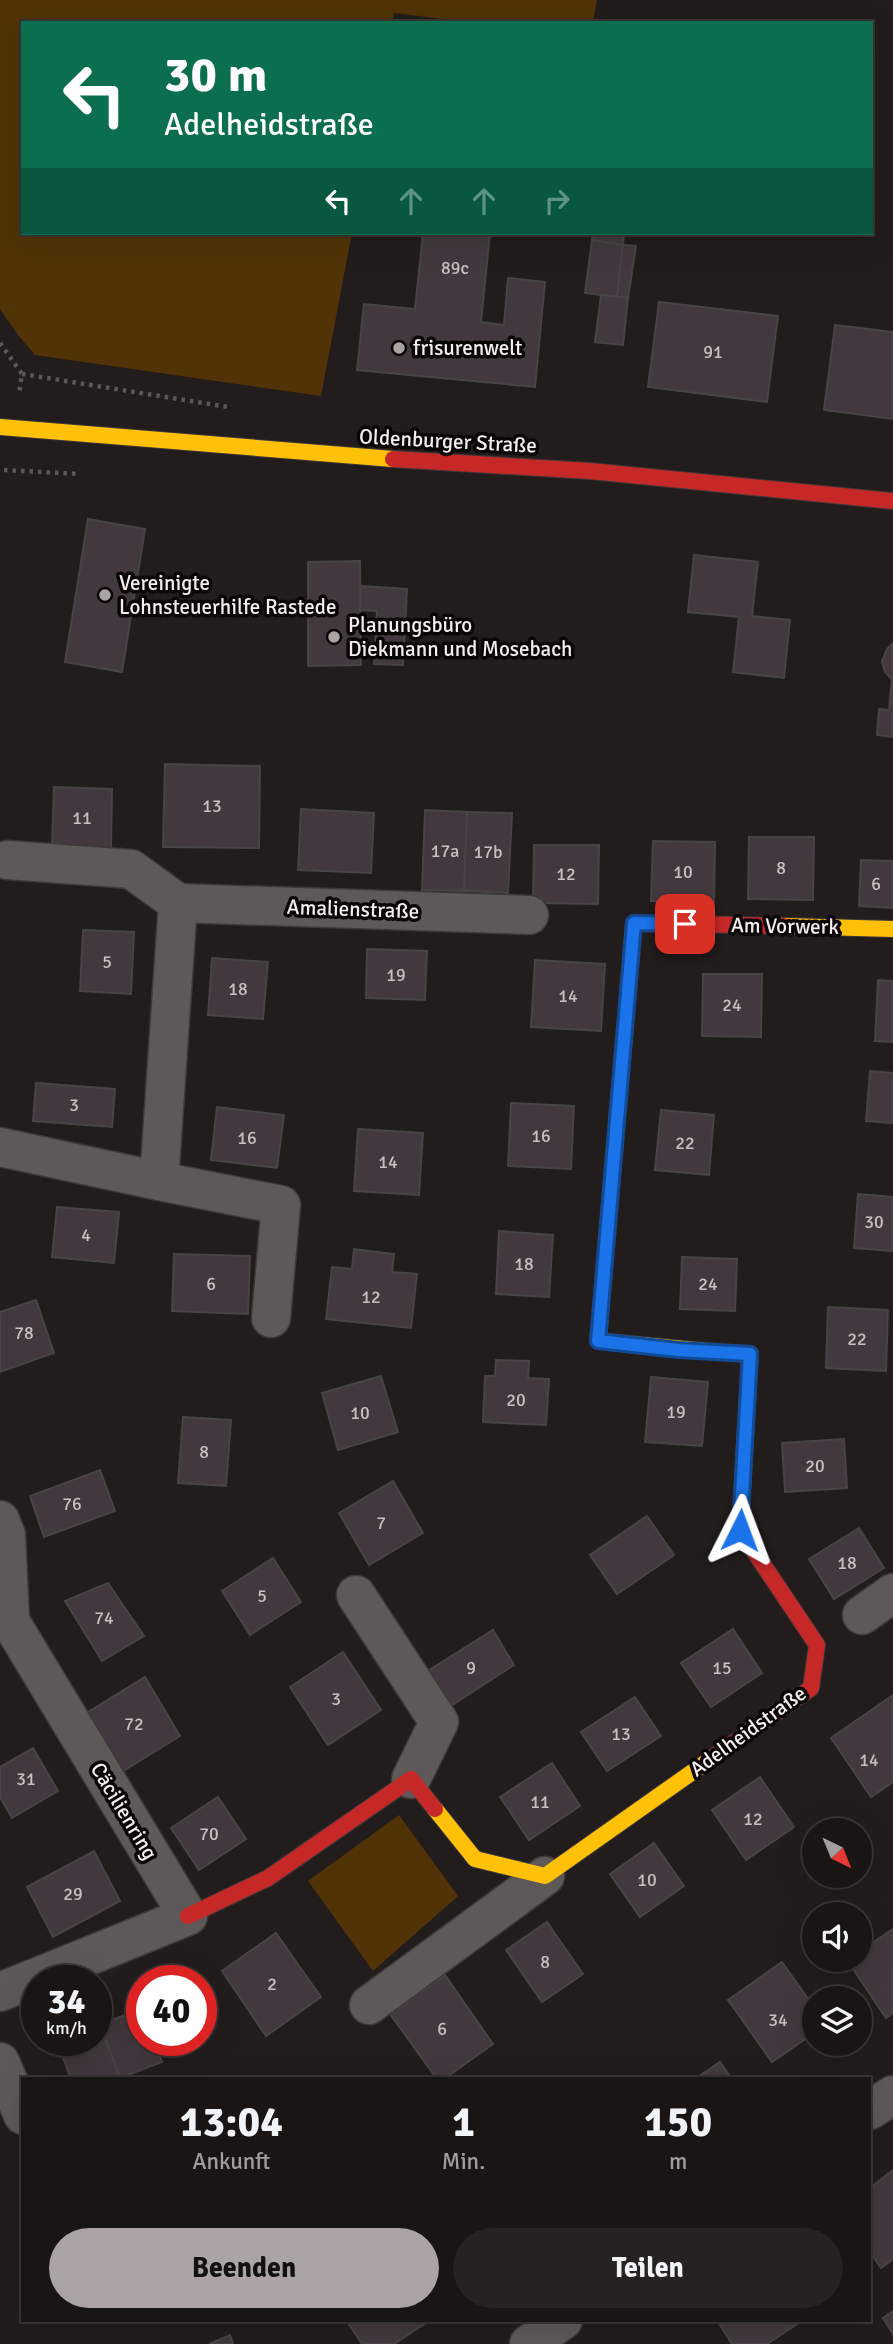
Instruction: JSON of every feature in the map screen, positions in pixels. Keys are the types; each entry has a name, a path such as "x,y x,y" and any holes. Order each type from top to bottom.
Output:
{"street":[{"name":"Oldenburger Straße","path":"0,427 414,461 590,471 893,501"},
{"path":"8,860 131,869 177,903 159,1181"},
{"name":"Amalienstraße","path":"177,903 529,915"},
{"name":"Am Vorwerk","path":"598,1341 634,923 893,929"},
{"path":"0,1147 281,1205 271,1318"},
{"name":"Adelheidstraße","path":"369,2006 545,1876 811,1688 817,1645 740,1530 750,1354 678,1350 598,1341"},
{"name":"Cäcilienring","path":"0,1520 6,1535 4,1577 10,1621 188,1916"},
{"path":"862,1615 893,1593"},
{"path":"0,1992 188,1916 268,1878 411,1779 439,1721 356,1595"},
{"path":"411,1779 475,1859 545,1876"},
{"path":"0,2062 21,2110"},
{"path":"871,2109 893,2095"},
{"path":"529,2344 561,2322"}],"path":[{"path":"0,343 22,374"}],"shaded area":[{"path":"0,0 597,0 593,21 460,21 394,13 392,21 21,21 21,235 352,235 321,396 35,355 0,309"},
{"path":"399,1815 458,1896 373,1971 308,1881"}],"building":[{"path":"423,235 490,235 481,322 504,325 508,278 545,282 535,387 357,370 364,304 415,309"},
{"path":"593,235 624,235 623,245 592,240"},
{"path":"592,240 623,245 617,297 585,293"},
{"path":"623,245 636,246 628,298 617,297"},
{"path":"601,295 628,298 623,345 595,342"},
{"path":"659,302 778,316 767,402 648,387"},
{"path":"835,325 893,332 893,419 824,410"},
{"name":"Vereinigte Lohnsteuerhilfe Rastede","path":"88,519 145,529 122,672 65,662"},
{"path":"694,555 758,562 752,616 790,620 784,678 733,672 739,617 688,612"},
{"name":"Planungsbüro Diekmann und Mosebach","path":"360,561 361,665 308,666 308,562"},
{"path":"361,586 407,589 403,665 374,664 377,611 360,610"},
{"path":"893,643 893,737 877,735 879,709 889,710 892,679 885,672 882,661"},
{"path":"165,764 260,766 259,848 163,847"},
{"path":"54,787 112,789 111,849 52,847"},
{"path":"301,809 374,813 371,873 298,870"},
{"path":"425,810 467,812 464,891 422,890"},
{"path":"467,812 512,813 508,893 464,891"},
{"path":"749,837 814,837 813,900 748,899"},
{"path":"653,841 715,842 714,902 651,901"},
{"path":"534,845 599,845 598,904 533,903"},
{"path":"861,860 893,861 893,908 859,906"},
{"path":"83,930 134,932 131,994 80,991"},
{"path":"367,949 427,951 425,1000 366,998"},
{"path":"212,958 268,962 263,1019 208,1015"},
{"path":"535,960 605,964 601,1031 531,1027"},
{"path":"703,974 762,974 761,1037 702,1036"},
{"path":"878,980 893,981 893,1042 875,1041"},
{"path":"870,1071 893,1073 893,1123 866,1121"},
{"path":"36,1083 115,1089 112,1127 33,1121"},
{"path":"511,1103 574,1106 571,1169 508,1166"},
{"path":"217,1107 284,1115 277,1168 211,1160"},
{"path":"661,1110 714,1115 709,1175 655,1170"},
{"path":"358,1129 423,1133 419,1195 354,1191"},
{"path":"858,1194 893,1197 893,1251 854,1248"},
{"path":"57,1207 119,1212 114,1263 52,1257"},
{"path":"499,1231 553,1235 549,1297 496,1294"},
{"path":"354,1249 394,1254 392,1272 417,1274 411,1328 326,1319 332,1267 352,1269"},
{"path":"174,1254 250,1256 248,1314 172,1311"},
{"path":"682,1257 737,1259 735,1311 680,1309"},
{"path":"36,1300 54,1353 0,1372 0,1312"},
{"path":"828,1307 888,1310 886,1371 826,1368"},
{"path":"496,1360 529,1361 528,1378 549,1379 546,1425 483,1422 485,1376 495,1376"},
{"path":"381,1376 398,1432 338,1450 322,1393"},
{"path":"651,1377 708,1382 702,1446 645,1442"},
{"path":"183,1417 231,1420 226,1486 178,1483"},
{"path":"844,1439 847,1488 785,1492 782,1443"},
{"path":"100,1470 115,1511 44,1537 30,1496"},
{"path":"393,1481 423,1533 369,1565 339,1513"},
{"path":"647,1516 674,1555 617,1594 590,1555"},
{"path":"859,1528 884,1568 834,1599 809,1559"},
{"path":"273,1558 301,1602 250,1635 222,1591"},
{"path":"108,1583 144,1636 102,1661 65,1601"},
{"path":"733,1629 762,1673 711,1707 681,1663"},
{"path":"493,1630 514,1665 449,1707 426,1672"},
{"path":"343,1652 381,1710 328,1745 290,1687"},
{"path":"145,1677 180,1736 123,1771 88,1712"},
{"path":"893,1695 893,1782 871,1797 831,1738"},
{"path":"635,1697 661,1736 607,1771 581,1732"},
{"path":"33,1748 58,1791 12,1818 0,1797 0,1767"},
{"path":"552,1763 580,1806 529,1840 500,1797"},
{"path":"760,1777 794,1827 746,1860 712,1810"},
{"path":"218,1797 246,1839 199,1870 171,1828"},
{"path":"654,1843 684,1886 640,1917 610,1874"},
{"path":"94,1851 120,1901 53,1937 27,1887"},
{"path":"547,1922 583,1974 542,2002 506,1950"},
{"path":"893,1929 893,2013 886,2018 872,1997 872,1986 864,1986 855,1972 872,1972 872,1943"},
{"path":"276,1933 321,1997 266,2036 222,1971"},
{"path":"782,1962 802,1990 802,2041 772,2062 728,2000"},
{"path":"445,1975 493,2044 447,2077 436,2077 390,2014"},
{"path":"126,2015 126,2056 160,2056 162,2062 120,2077 112,2056 112,2020"},
{"path":"63,2056 112,2056 120,2077 70,2077"},
{"path":"720,2062 731,2077 698,2077"},
{"path":"893,2170 893,2259 881,2268 871,2253 871,2187"},
{"path":"893,2311 893,2334 883,2318"},
{"path":"347,2322 427,2322 394,2344 362,2344"},
{"path":"718,2322 800,2322 767,2344 732,2344"},
{"path":"230,2335 233,2344 209,2344"}],"traffic: slow":[{"path":"0,427 393,459"},
{"path":"784,926 893,929"},
{"path":"623,1050 598,1341 716,1352"},
{"path":"435,1809 475,1859 545,1876 708,1761"}],"traffic: jam":[{"path":"393,459 590,471 893,501"},
{"path":"623,1050 634,923 784,926"},
{"path":"708,1761 811,1688 817,1645 740,1530 750,1354 716,1352"},
{"path":"188,1916 268,1878 411,1779 435,1809"}],"place":[{"name":"frisurenwelt","path":"399,348"},
{"name":"Vereinigte Lohnsteuerhilfe Rastede","path":"105,595"},
{"name":"Planungsbüro Diekmann und Mosebach","path":"334,637"}],"route":[{"path":"685,924 634,923 598,1341 678,1350 750,1354 740,1530"}]}
